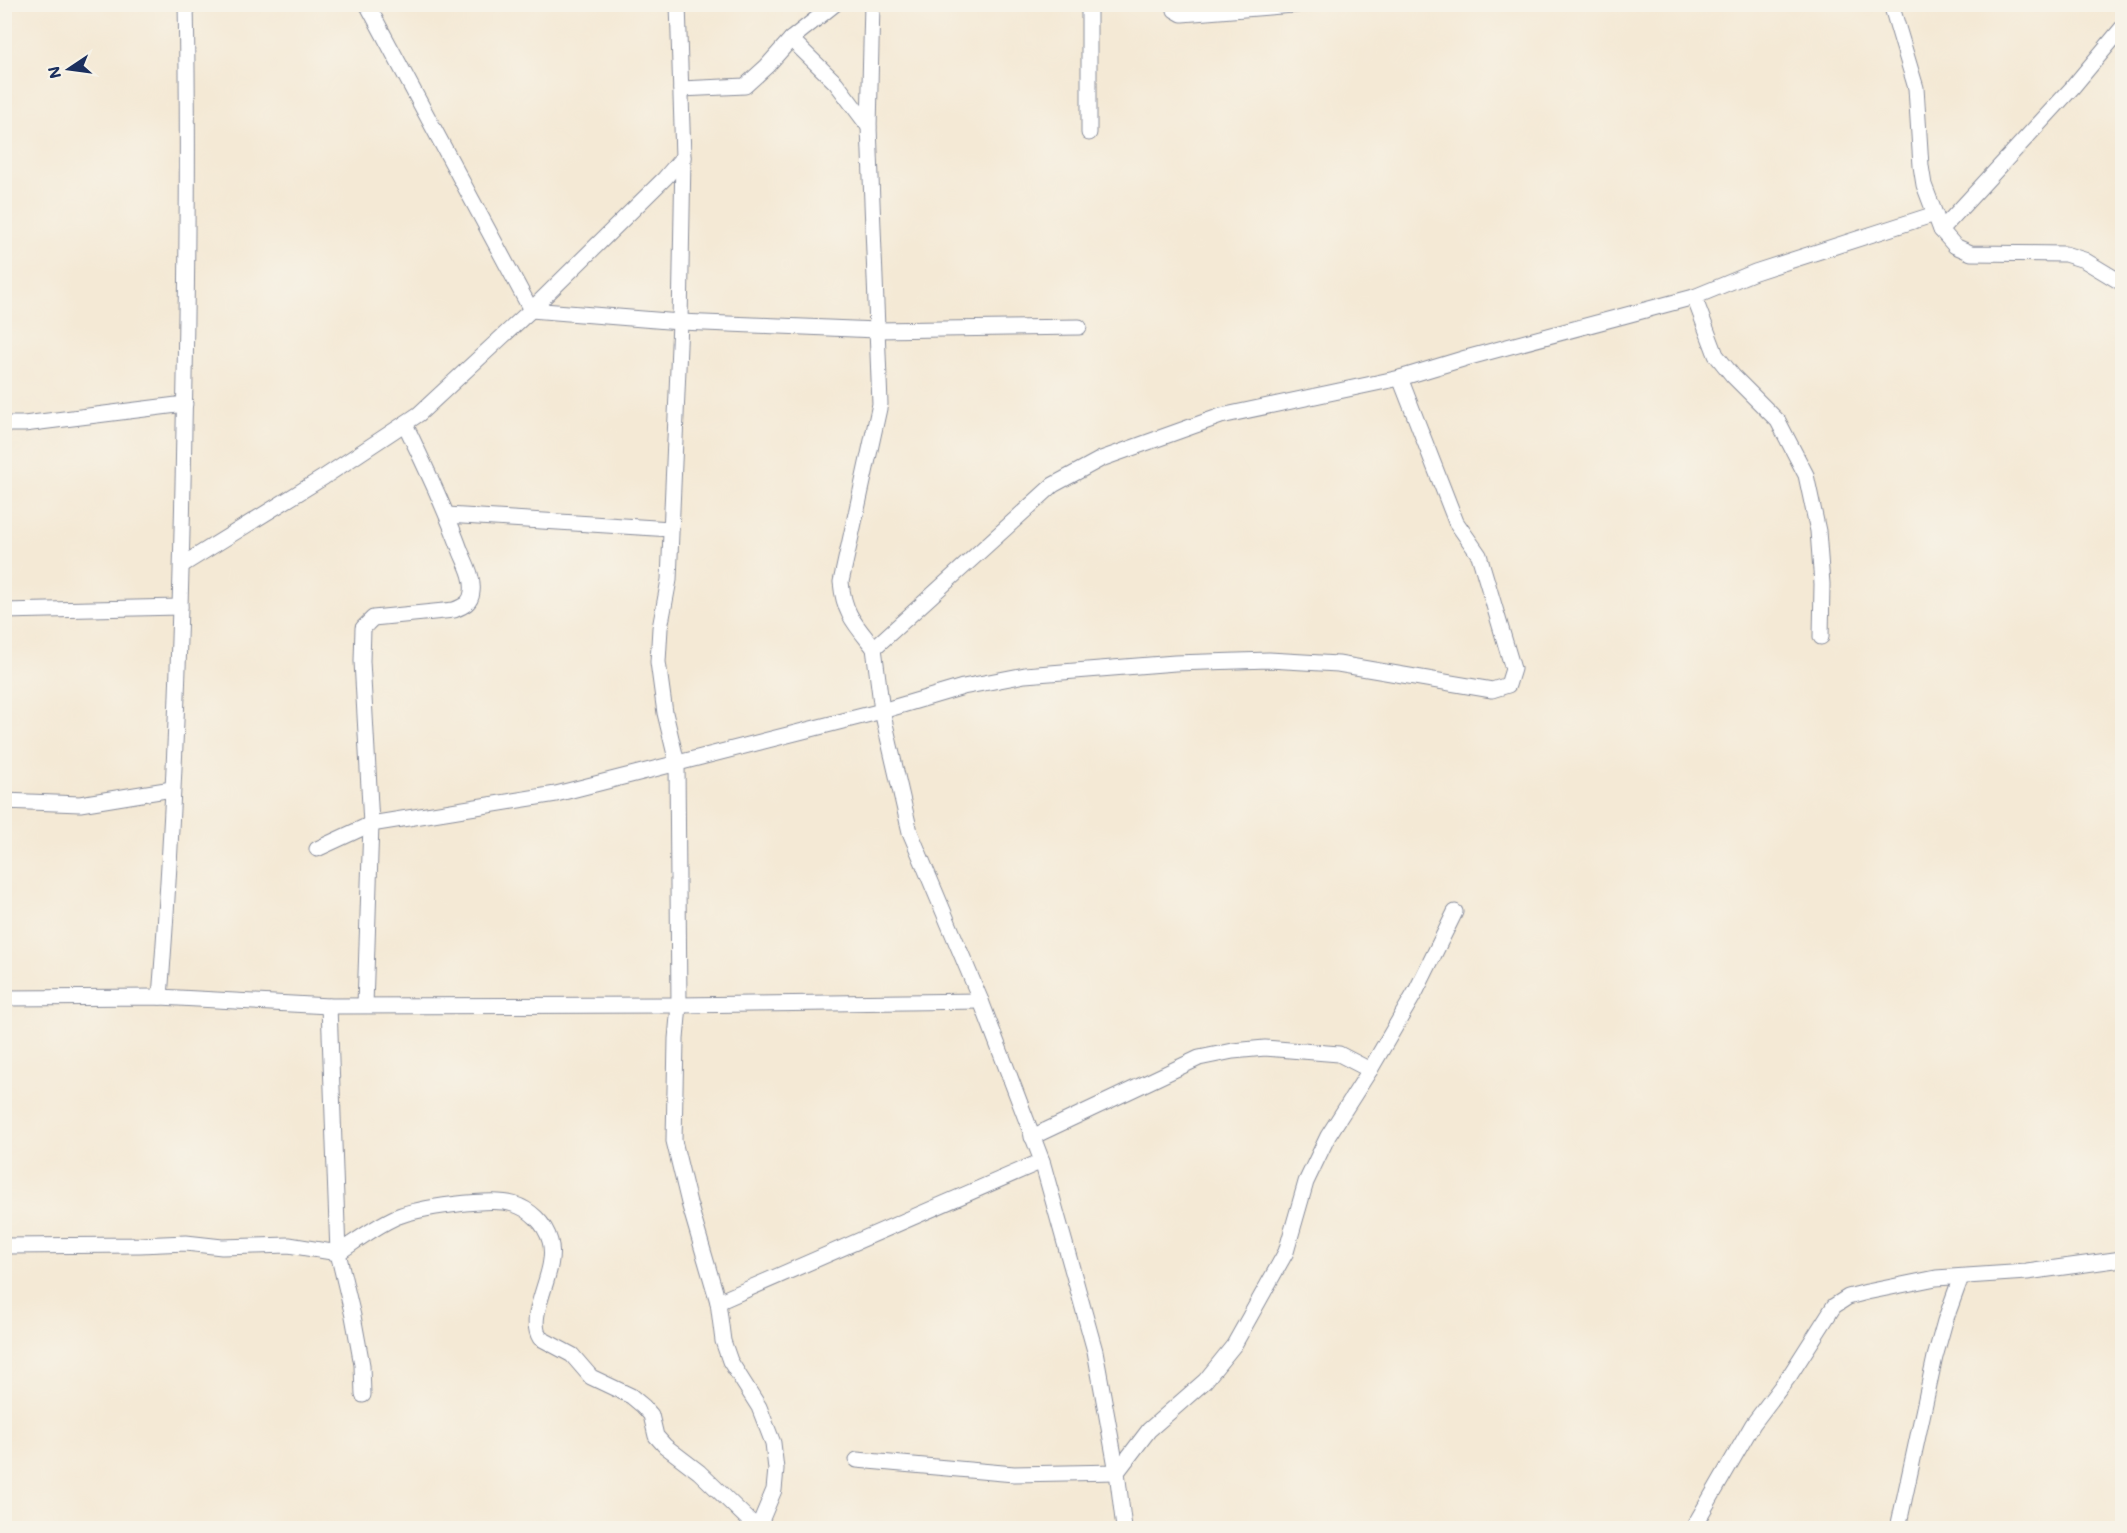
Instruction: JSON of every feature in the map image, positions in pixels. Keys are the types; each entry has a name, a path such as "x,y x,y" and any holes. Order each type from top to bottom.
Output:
{"street":[{"path":"160,997 168,903 182,565 189,128 186,4"},
{"path":"367,4 531,310"},
{"path":"4,1246 186,1243 222,1248 289,1245 338,1253 396,1217 430,1209 484,1202 511,1203 535,1215 550,1241 551,1266 537,1309 537,1328 540,1338 572,1354 591,1377 631,1396 644,1406 651,1415 656,1436 665,1446 699,1472 757,1528 774,1490 776,1469 773,1443 759,1407 730,1361 723,1341 718,1302 689,1203 674,1141 679,1005 677,763 665,713 658,662 660,628 669,580 680,322 682,157 678,4"},
{"path":"681,89 745,86 791,39 835,4"},
{"path":"872,4 869,127 880,404 841,582 843,600 850,617 874,648 882,711 910,832 981,1001 1042,1161 1095,1351 1117,1472 1124,1528"},
{"path":"1089,4 1089,133"},
{"path":"1175,4 1175,10 1182,14 1306,4"},
{"path":"1891,4 1917,88 1924,185 1941,230 1955,246 1971,253 2065,254 2084,260 2122,283"},
{"path":"1941,230 2072,88 2122,28"},
{"path":"791,39 836,83 869,127"},
{"path":"182,565 324,477 419,414 649,196 682,157"},
{"path":"874,648 1053,485 1111,455 1221,416 1400,378 1694,297 1755,272 1935,214"},
{"path":"1694,297 1716,355 1733,376 1778,421 1806,475 1818,531 1822,584 1821,637"},
{"path":"531,310 680,322 877,330 1078,327"},
{"path":"316,849 371,824 556,794 882,711 963,687 1024,675 1175,663 1269,660 1338,664 1492,690 1508,685 1513,669 1479,555 1456,522 1400,378"},
{"path":"4,424 24,424 184,404"},
{"path":"365,1005 371,824 362,662 363,628 373,618 454,610 465,606 470,600 472,580 447,515 405,424"},
{"path":"447,515 670,529"},
{"path":"4,611 180,607"},
{"path":"4,801 80,804 172,789"},
{"path":"1117,1472 1149,1430 1205,1381 1234,1345 1286,1252 1306,1182 1328,1136 1371,1070 1416,991 1455,912"},
{"path":"4,998 160,997 329,1006 981,1001"},
{"path":"329,1006 338,1253 362,1365 363,1395"},
{"path":"1032,1137 1199,1058 1233,1051 1265,1048 1339,1054 1371,1070"},
{"path":"718,1302 1042,1161"},
{"path":"1693,1528 1753,1424 1790,1375 1834,1306 1848,1298 1867,1292 1936,1278 2058,1268 2122,1259"},
{"path":"1898,1528 1935,1357 1961,1276"},
{"path":"856,1460 1014,1474 1117,1472"}]}
